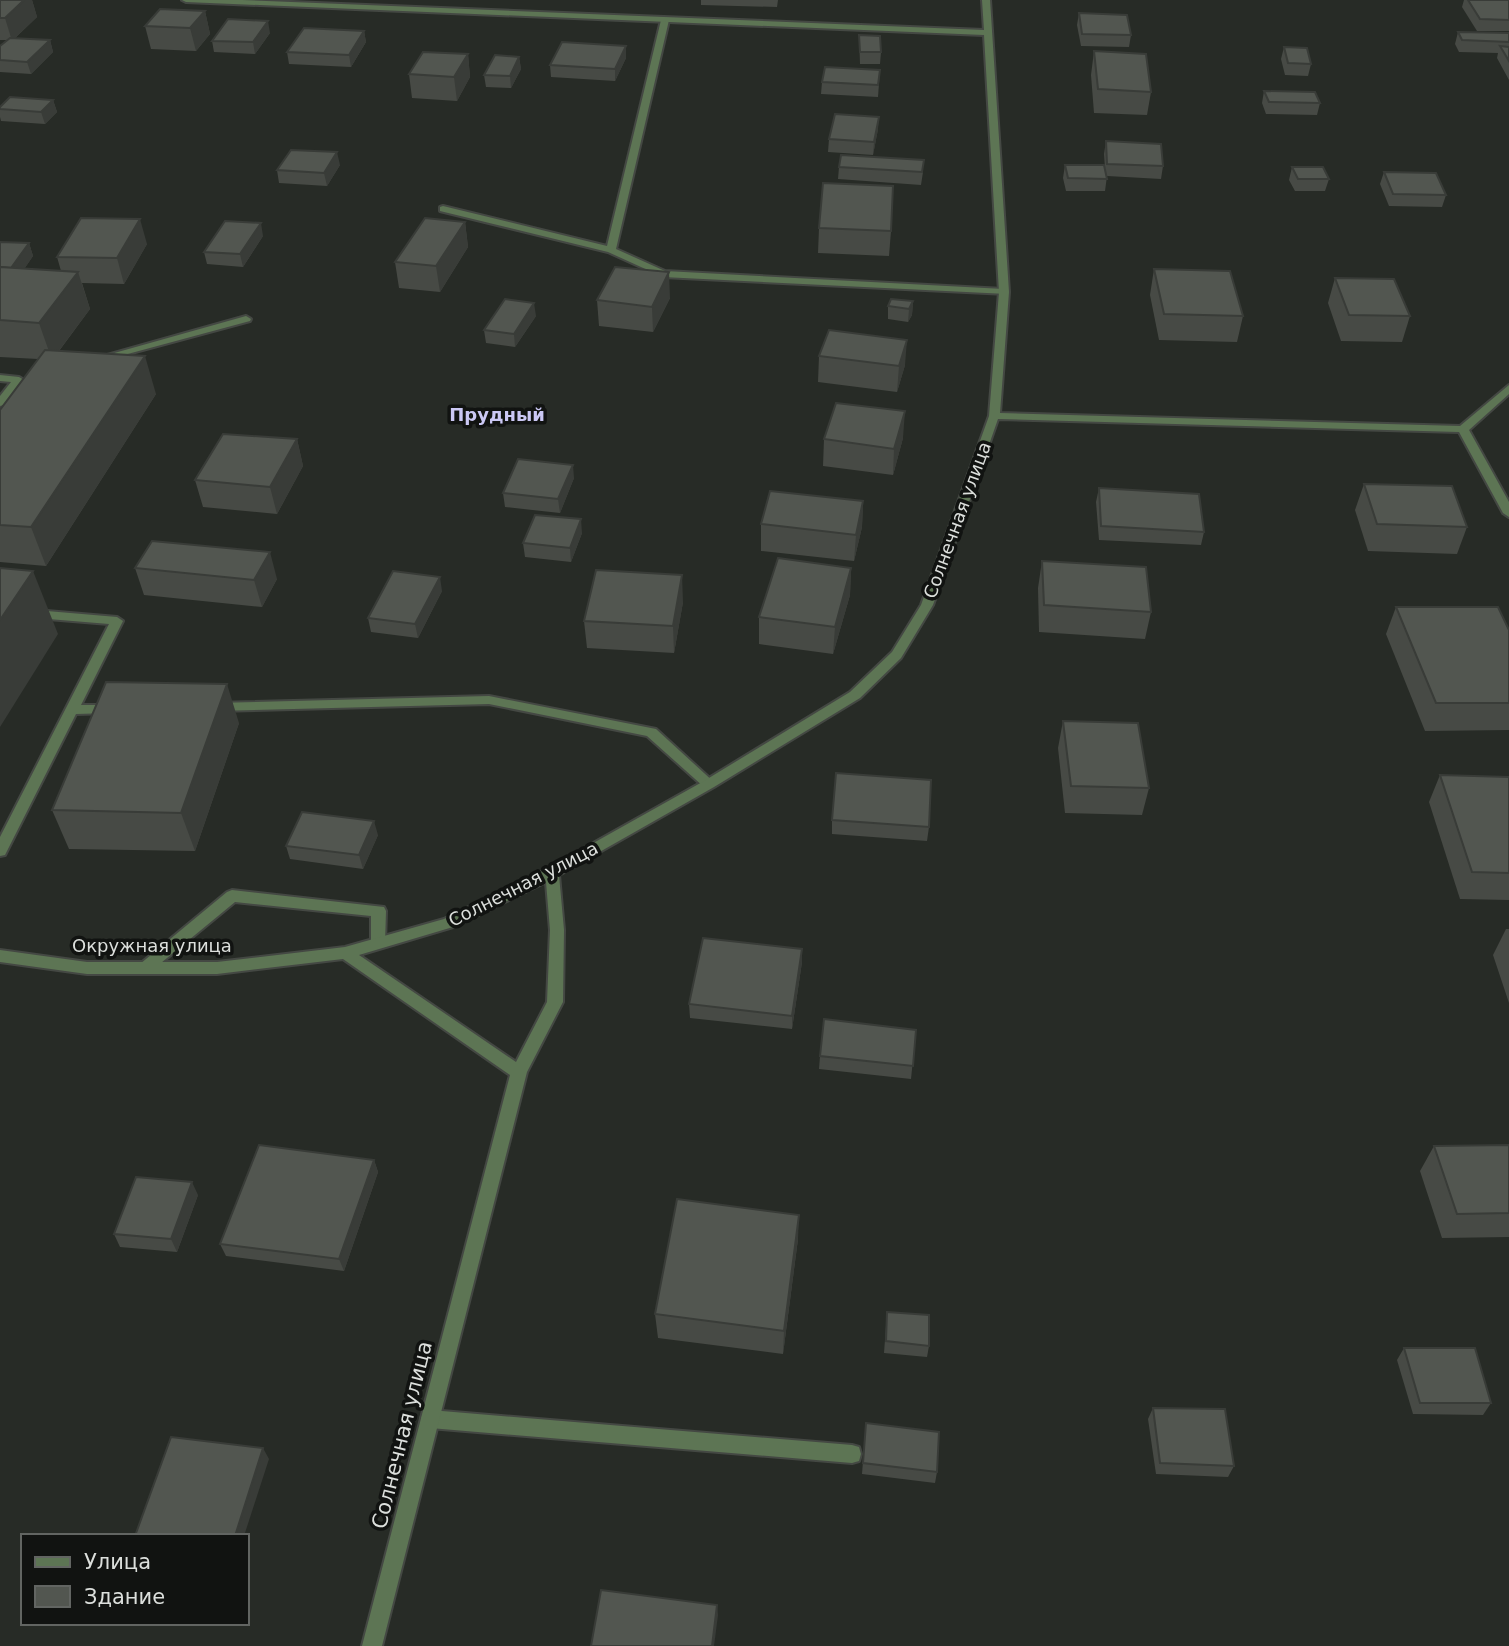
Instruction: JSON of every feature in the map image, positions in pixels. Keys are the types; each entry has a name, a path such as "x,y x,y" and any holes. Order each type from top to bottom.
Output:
{"street":[{"path":"186,0 989,33"},
{"name":"Солнечная улица","path":"345,953 448,923 552,873 709,784 855,695 897,654 927,606 994,416 1004,292 985,0"},
{"path":"611,250 665,20"},
{"path":"443,209 611,250 663,274 1004,292"},
{"path":"86,362 246,319"},
{"path":"0,378 19,380 32,376"},
{"path":"0,403 19,380"},
{"path":"994,416 1463,429 1509,388"},
{"path":"1463,429 1509,513"},
{"path":"0,611 117,621 0,851"},
{"path":"198,707 489,700 651,732 709,784"},
{"path":"73,710 129,709"},
{"name":"Солнечная улица","path":"372,1646 519,1072 555,1002 557,930 552,873"},
{"path":"145,968 232,896 379,911 378,943"},
{"path":"345,953 519,1072"},
{"name":"Окружная улица","path":"0,956 88,968 217,968 345,953"},
{"path":"430,1419 852,1454"}],"building":[{"path":"0,0 24,0 5,18 0,18"},
{"path":"1468,0 1509,0 1509,20 1480,19"},
{"path":"160,9 205,11 190,28 145,26"},
{"path":"1079,13 1127,15 1131,35 1082,34"},
{"path":"228,19 268,21 253,42 212,41"},
{"path":"304,28 364,31 349,55 287,52"},
{"path":"1458,32 1509,33 1509,42 1462,40"},
{"path":"859,35 880,36 881,52 860,52"},
{"path":"10,38 50,40 27,62 0,60 0,46"},
{"path":"562,42 626,46 615,69 550,65"},
{"path":"1500,46 1509,47 1509,61"},
{"path":"1284,47 1307,48 1311,64 1288,63"},
{"path":"1094,51 1146,54 1151,92 1098,89"},
{"path":"423,52 468,54 454,77 409,74"},
{"path":"495,55 519,57 510,76 484,75"},
{"path":"825,67 880,70 878,85 822,82"},
{"path":"1264,91 1315,92 1320,103 1269,102"},
{"path":"10,97 53,100 41,112 0,109"},
{"path":"835,114 879,117 874,142 829,139"},
{"path":"1106,141 1161,144 1163,166 1107,164"},
{"path":"291,150 337,152 324,173 277,170"},
{"path":"841,155 924,160 922,172 839,167"},
{"path":"1065,165 1104,165 1107,179 1068,178"},
{"path":"1292,167 1323,167 1329,179 1298,179"},
{"path":"1384,172 1436,173 1446,195 1393,194"},
{"path":"823,183 893,186 891,231 819,228"},
{"path":"81,218 140,219 117,258 57,257"},
{"path":"425,218 465,222 436,266 395,262"},
{"path":"225,221 261,223 240,254 204,252"},
{"path":"0,242 29,243 11,268 0,267"},
{"path":"0,267 78,272 39,323 0,320"},
{"path":"615,267 669,272 652,307 597,300"},
{"path":"1154,269 1230,271 1243,316 1164,314"},
{"path":"1335,278 1394,279 1410,316 1349,315"},
{"path":"505,299 534,303 514,334 484,330"},
{"path":"891,299 913,301 909,309 888,306"},
{"path":"829,330 907,340 899,366 819,356"},
{"path":"45,350 145,356 31,527 0,525 0,410"},
{"path":"836,403 905,411 894,449 824,439"},
{"path":"223,434 297,439 270,487 195,480"},
{"path":"518,459 573,465 558,499 503,493"},
{"path":"1364,484 1452,486 1467,527 1377,524"},
{"path":"1099,488 1199,494 1204,532 1101,526"},
{"path":"770,491 863,501 856,535 761,524"},
{"path":"535,515 581,519 570,548 523,543"},
{"path":"152,541 270,552 254,580 135,568"},
{"path":"778,558 851,568 835,627 759,617"},
{"path":"1042,561 1146,567 1151,612 1044,605"},
{"path":"0,568 33,571 0,620"},
{"path":"596,570 682,575 673,626 584,621"},
{"path":"393,571 440,577 415,624 368,618"},
{"path":"1396,607 1498,607 1509,630 1509,703 1436,703"},
{"path":"106,682 227,684 181,813 52,810"},
{"path":"1063,721 1138,723 1149,788 1071,786"},
{"path":"836,773 931,780 929,827 832,820"},
{"path":"1440,775 1509,777 1509,873 1472,872"},
{"path":"302,812 374,821 359,855 286,846"},
{"path":"703,938 802,949 792,1016 689,1004"},
{"path":"824,1019 916,1030 913,1066 820,1056"},
{"path":"259,1145 374,1160 339,1259 220,1244"},
{"path":"1509,1145 1509,1213 1457,1214 1434,1146"},
{"path":"136,1177 192,1182 171,1239 114,1234"},
{"path":"677,1199 799,1215 784,1331 655,1314"},
{"path":"887,1312 929,1315 929,1346 886,1341"},
{"path":"1404,1348 1475,1348 1491,1403 1420,1403"},
{"path":"1153,1408 1225,1409 1234,1466 1160,1463"},
{"path":"866,1423 939,1432 937,1472 863,1463"},
{"path":"171,1437 263,1448 236,1534 136,1534"},
{"path":"601,1590 717,1605 712,1646 591,1646"}],"district":[{"name":"Прудный","path":"497,414"}]}
